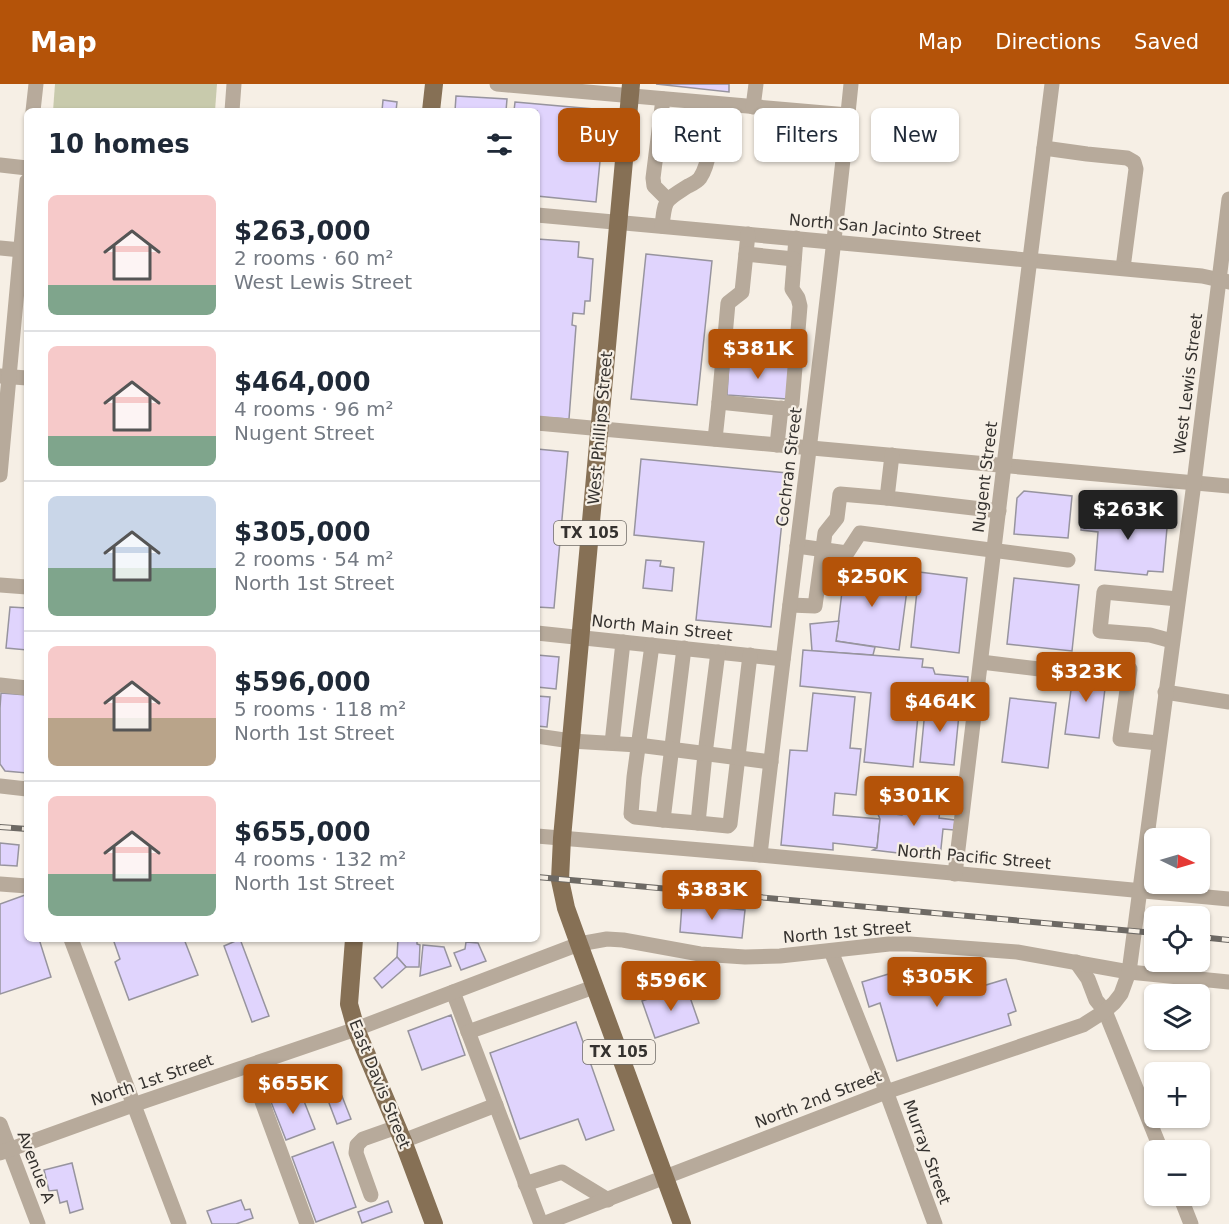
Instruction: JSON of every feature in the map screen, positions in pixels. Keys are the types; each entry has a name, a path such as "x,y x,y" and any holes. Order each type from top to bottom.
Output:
{"main road":[{"path":"431,108 434,84"},
{"name":"West Phillips Street","path":"579,944 566,908 560,880 562,838 631,90"},
{"name":"East Davis Street","path":"354,942 349,1004 356,1029 400,1134 434,1224"},
{"name":"TX 105","path":"579,944 682,1224"}],"street":[{"path":"33,108 36,84"},
{"path":"232,108 234,84"},
{"path":"500,84 631,90 663,99 765,108"},
{"path":"753,107 756,84"},
{"name":"Cochran Street","path":"849,108 851,84"},
{"name":"Nugent Street","path":"955,874 1052,84"},
{"path":"663,99 653,178 654,186 668,200"},
{"path":"662,226 664,208 668,200 699,180 702,174 712,135 715,104"},
{"path":"1044,148 1127,158 1134,162 1136,168 1123,268"},
{"name":"Cochran Street","path":"760,855 843,162"},
{"path":"0,165 24,168"},
{"name":"West Lewis Street","path":"1105,1011 1121,994 1128,972 1135,931 1158,743 1224,281 1229,199"},
{"name":"North San Jacinto Street","path":"540,215 1030,259 1202,276 1224,281"},
{"path":"0,475 4,376 23,273 21,250 24,216"},
{"path":"715,439 728,303 742,292 748,234"},
{"path":"719,402 786,409 792,404 800,306 792,289 796,238"},
{"path":"0,248 21,250"},
{"path":"746,254 794,259"},
{"path":"795,365 819,370"},
{"path":"4,376 24,378"},
{"path":"777,445 781,408"},
{"path":"540,423 1229,486"},
{"path":"887,498 892,455"},
{"path":"790,605 815,606 825,533 837,518 840,494 999,511"},
{"path":"797,546 847,554 860,533 1068,560"},
{"path":"0,585 24,587"},
{"path":"1172,641 1150,635 1100,631 1104,592 1178,599"},
{"name":"North Main Street","path":"540,633 783,659"},
{"path":"612,743 624,642"},
{"path":"652,645 638,745 632,814 635,817 667,821 728,826 730,824 750,656"},
{"path":"668,847 671,749 684,648"},
{"path":"698,823 718,652"},
{"path":"981,662 1056,671"},
{"path":"1130,669 1120,739 1158,743"},
{"path":"0,685 24,688"},
{"path":"1165,692 1229,702"},
{"path":"540,736 571,741 638,745 771,762"},
{"path":"0,786 24,789"},
{"name":"North Pacific Street","path":"540,836 1229,899"},
{"path":"0,884 24,886"},
{"name":"North 1st Street","path":"5,1152 133,1105 356,1029 579,944 607,939 623,939 700,954 745,957 910,944 1017,952 1128,972 1229,982"},
{"path":"73,942 179,1224"},
{"name":"Murray Street","path":"831,951 935,1224"},
{"path":"1076,962 1088,979 1096,1000 1105,1011 1157,1140"},
{"path":"468,1032 594,987"},
{"path":"453,992 542,1224"},
{"name":"North 2nd Street","path":"542,1224 560,1221 886,1092 1083,1025 1105,1011"},
{"path":"249,1066 307,1224"},
{"path":"371,1195 356,1153 357,1145 363,1139 400,1134 496,1105"},
{"name":"Avenue A","path":"0,1124 5,1152 38,1224"},
{"path":"525,1184 562,1173 609,1200"},
{"path":"1184,1206 1191,1224"}],"green space":[{"path":"55,84 217,84 215,108 53,108"}],"building":[{"path":"656,84 729,84 729,92"},
{"path":"456,96 507,99 506,108 455,108"},
{"path":"383,100 397,102 396,108 382,108"},
{"path":"515,102 582,108 558,108 558,162 600,162 596,202 540,196 540,108 514,108"},
{"path":"540,239 579,242 578,257 593,259 590,301 585,301 584,314 573,313 572,325 576,326 569,419 540,417"},
{"path":"646,254 712,261 697,405 631,399"},
{"path":"729,361 790,365 787,399 727,395"},
{"path":"540,449 568,452 554,608 540,607"},
{"path":"641,459 787,473 771,627 696,620 704,542 634,535"},
{"path":"1024,491 1072,496 1068,538 1014,534 1017,498"},
{"path":"1082,509 1168,517 1163,572 1148,571 1147,575 1095,570 1098,532 1081,530"},
{"path":"646,560 661,561 660,566 674,568 672,591 643,588"},
{"path":"845,567 909,575 899,650 836,641"},
{"path":"919,572 967,578 959,653 911,647"},
{"path":"1014,578 1079,585 1072,651 1007,644"},
{"path":"10,607 24,608 24,650 6,648"},
{"path":"839,621 836,641 875,647 873,655 812,651 810,624"},
{"path":"803,650 923,659 922,667 933,668 935,674 968,677 967,691 933,688 932,696 920,695 913,767 864,762 871,693 800,686"},
{"path":"540,655 559,657 556,689 540,687"},
{"path":"1074,668 1107,672 1099,738 1065,734"},
{"path":"1,693 24,695 24,773 5,771 0,764"},
{"path":"813,693 855,697 850,748 861,749 856,795 835,793 833,815 880,819 877,848 833,843 833,850 781,845 790,750 807,751"},
{"path":"540,696 550,697 547,727 540,726"},
{"path":"1010,698 1056,703 1048,768 1002,762"},
{"path":"926,700 960,704 954,765 920,762"},
{"path":"905,792 942,796 939,818 955,820 954,830 943,829 940,858 873,850 877,848 880,819 877,812 902,815"},
{"path":"0,843 19,845 17,866 0,865"},
{"path":"24,895 24,942 40,942 51,977 0,994 0,904"},
{"path":"682,904 745,910 742,938 680,932"},
{"path":"114,942 185,942 198,975 129,1000 115,962 120,959"},
{"path":"233,942 241,942 269,1016 252,1022 224,946"},
{"path":"398,942 417,942 420,945 419,967 406,967 397,957"},
{"path":"466,942 478,943 486,961 461,970 454,953 465,949"},
{"path":"423,945 444,947 451,966 420,976"},
{"path":"397,957 406,967 382,988 374,978"},
{"path":"925,963 929,976 968,963 976,988 1006,979 1016,1011 1008,1014 1011,1025 897,1061 880,1003 869,1007 862,982"},
{"path":"686,986 699,1023 655,1038 642,1001"},
{"path":"451,1015 465,1055 422,1070 408,1031"},
{"path":"576,1022 614,1130 586,1140 578,1119 520,1139 490,1053"},
{"path":"334,1076 351,1119 337,1124 321,1082"},
{"path":"300,1091 315,1129 286,1140 271,1102"},
{"path":"333,1142 356,1207 316,1222 292,1157"},
{"path":"72,1163 83,1209 70,1213 67,1201 60,1203 57,1190 49,1191 44,1170"},
{"path":"241,1200 245,1210 250,1209 253,1218 236,1224 212,1224 207,1211"},
{"path":"388,1201 392,1212 362,1223 358,1212"}],"railway":[{"path":"0,827 24,829"},
{"path":"540,877 1144,932"},
{"path":"1210,938 1229,940"}]}
